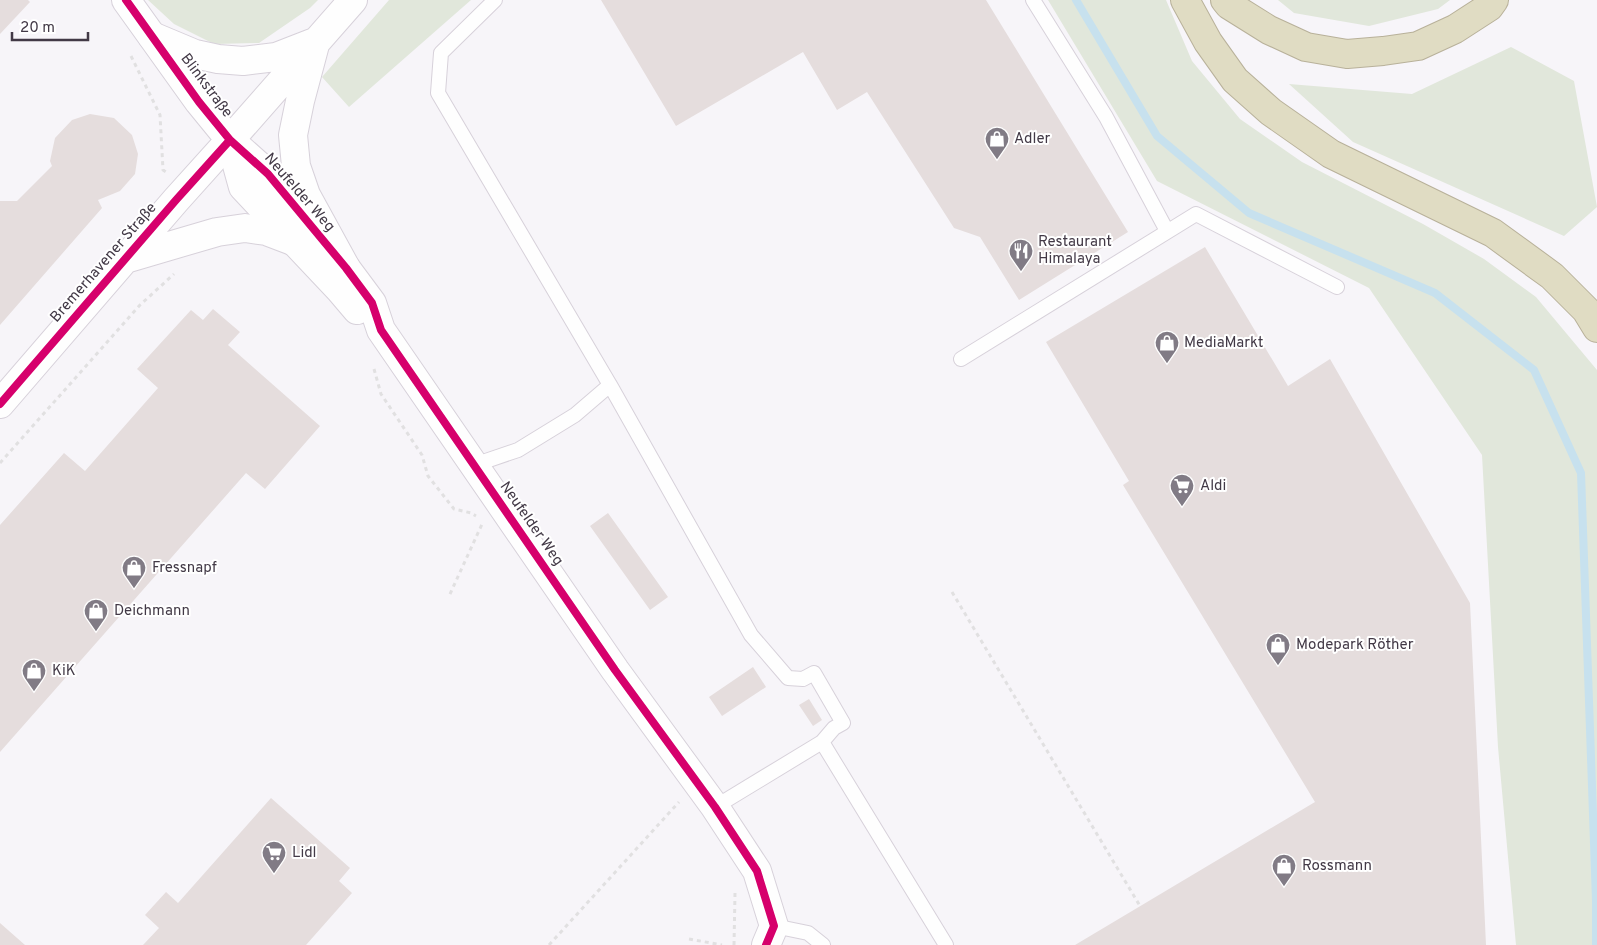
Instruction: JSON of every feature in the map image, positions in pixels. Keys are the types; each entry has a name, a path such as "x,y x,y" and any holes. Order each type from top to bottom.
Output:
{"highway":[{"path":"1185,0 1208,42 1235,80 1271,112 1331,154 1494,233 1552,276 1586,310 1597,328"},
{"path":"1225,0 1229,5 1269,30 1306,46 1347,54 1418,46 1455,29 1488,7 1494,0"}],"street":[{"name":"Blinkstraße","path":"126,0 199,102 230,140"},
{"name":"Bremerhavener Straße","path":"0,404 176,200 353,0"},
{"path":"152,36 194,54 218,59 243,60 276,57 316,41"},
{"path":"316,41 293,135 296,166 306,195 346,268"},
{"name":"Neufelder Weg","path":"230,140 243,187 340,290 362,317 381,330"},
{"name":"Neufelder Weg","path":"230,140 268,174 346,268 372,303 381,330 615,670 715,808 757,871 770,935"},
{"path":"125,259 217,232 245,228 266,231 294,242"}],"lane":[{"path":"495,0 441,53 438,93 610,385 751,635 788,678 803,679 814,673 843,723 834,728 822,742 715,808"},
{"path":"1033,0 1106,117 1167,231"},
{"path":"961,359 1196,214 1337,287"},
{"path":"474,465 518,450 575,415 610,385"},
{"path":"822,742 946,945"},
{"path":"770,935 808,934 823,945"}],"path":[{"path":"152,36 129,51 160,115 163,170 186,190"},
{"path":"0,463 140,304 177,272"},
{"path":"373,366 381,394 422,455 428,476 454,508 471,514 483,522 489,530"},
{"path":"450,594 483,522"},
{"path":"952,592 1140,906"},
{"path":"548,945 683,798"},
{"path":"734,945 735,888"},
{"path":"689,939 722,945"}],"shaded area":[{"path":"148,0 318,0 310,8 259,43 214,44 174,24"},
{"path":"389,0 471,0 349,107 322,77"},
{"path":"1048,0 1166,0 1192,61 1240,119 1302,162 1423,224 1484,259 1536,297 1597,370 1597,945 1516,945 1498,747 1482,455 1369,288 1157,181"},
{"path":"1278,0 1450,0 1438,9 1369,26 1294,13"},
{"path":"1511,47 1574,81 1597,207 1564,236 1353,142 1289,84 1412,94"}],"building":[{"path":"0,0 28,0 30,2 0,34"},
{"path":"601,0 986,0 1128,232 1019,300 980,237 954,228 867,92 837,110 803,52 676,126"},
{"path":"90,114 114,118 132,135 138,154 135,174 120,191 98,200 102,208 0,325 0,201 17,201 52,166 50,161 55,138 72,120"},
{"path":"1205,247 1288,386 1330,359 1470,603 1486,945 1075,945 1315,802 1123,485 1129,481 1046,342"},
{"path":"213,309 240,332 228,345 320,426 265,489 246,473 0,752 0,525 64,453 85,471 158,388 137,369 191,310 203,320"},
{"path":"608,513 668,597 650,610 590,526"},
{"path":"753,667 766,687 722,716 709,697"},
{"path":"809,699 822,720 813,726 799,705"},
{"name":"Lidl","path":"271,798 350,868 339,881 352,893 306,945 143,945 159,928 145,915 166,892 178,903"},
{"path":"0,923 25,945 0,945"}],"waterway":[{"path":"1076,0 1157,136 1249,213 1435,293 1534,370 1581,473 1596,945"}],"cycle path":[{"path":"126,0 199,102 230,140 268,174 346,268 372,303 381,330 615,670 715,807 757,871 774,926 766,945"},
{"path":"0,404 230,140"}],"place":[{"name":"Adler","path":"997,160"},
{"name":"Restaurant Himalaya","path":"1021,272"},
{"name":"MediaMarkt","path":"1167,364"},
{"name":"Aldi","path":"1182,507"},
{"name":"Fressnapf","path":"134,589"},
{"name":"Deichmann","path":"96,632"},
{"name":"Modepark Röther","path":"1278,666"},
{"name":"KiK","path":"34,692"},
{"name":"Lidl","path":"274,874"},
{"name":"Rossmann","path":"1284,887"}]}
